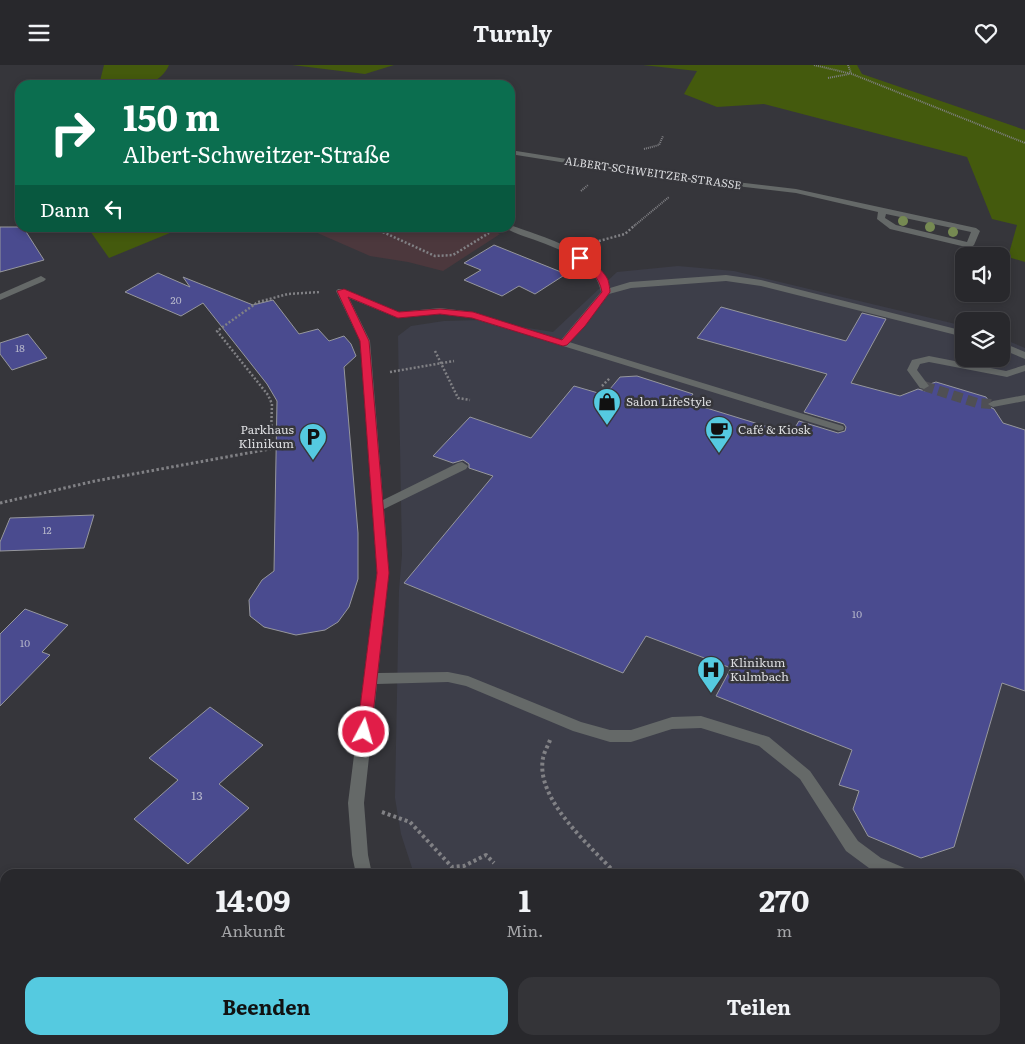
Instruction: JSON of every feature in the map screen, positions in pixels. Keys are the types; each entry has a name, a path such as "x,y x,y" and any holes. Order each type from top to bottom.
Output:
{"street":[{"name":"ALBERT-SCHWEITZER-STRASSE","path":"515,153 618,170 796,191 911,216 976,231 970,245 894,227 881,219 883,210"},
{"path":"515,230 568,250 595,269 604,280 606,292"},
{"path":"563,343 581,324 606,292 630,285 726,278 761,283 955,332"},
{"path":"0,297 40,279"},
{"path":"341,291 398,315 440,311 473,315 624,363 839,427"},
{"path":"341,291 365,341 383,573 356,803 363,869"},
{"path":"1010,349 1025,356"},
{"path":"924,386 912,369 916,362 929,359 941,359 1007,373 1025,368"},
{"path":"993,404 1025,398"},
{"path":"377,508 462,466"},
{"path":"370,679 448,677 468,681 562,720 610,735 631,736 672,723 701,722 764,741 805,775 852,846 875,863 889,869"}],"path":[{"path":"814,65 852,74 1025,143"},
{"path":"848,65 852,74"},
{"path":"828,78 852,74"},
{"path":"644,149 659,145 663,136"},
{"path":"568,250 625,234 681,187 686,179"},
{"path":"383,232 435,256 453,255 491,232"},
{"path":"0,503 63,487 270,449 272,404 268,395 217,331 258,302 288,294 341,291"},
{"path":"435,351 458,398 470,400"},
{"path":"367,376 454,361"},
{"path":"562,720 546,745 542,763 543,783 556,807 612,869"},
{"path":"356,803 410,822 452,867 464,866 486,855 494,863"}],"shaded area":[{"path":"315,232 495,232 500,234 443,271 408,262 370,256"},
{"name":"Klinikum Kulmbach","path":"678,266 734,271 955,324 955,367 1010,367 1010,342 1025,348 1025,869 412,869 401,834 395,798 399,590 402,555 398,336 411,326 444,321 479,320 553,332 617,272"}],"green space":[{"path":"104,65 169,65 164,74 157,80 100,80"},
{"path":"292,65 394,65 365,74"},
{"path":"643,65 857,65 862,74 1025,130 1025,262 1010,258 1010,250 1017,225 992,219 967,157 764,104 717,107 684,94 697,71"},
{"path":"91,232 172,232 109,258"}],"building":[{"path":"0,227 15,227 15,232 26,232 44,260 0,272"},
{"path":"494,245 566,274 535,294 519,286 502,296 464,280 481,270 464,263"},
{"name":"Parkhaus Klinikum","path":"158,273 190,287 183,277 253,305 273,300 299,334 318,329 329,341 344,336 351,344 356,356 344,367 358,533 358,579 349,607 338,622 325,630 296,635 264,627 250,616 249,600 262,580 274,571 277,401 267,384 203,303 181,316 125,292"},
{"path":"721,307 846,341 862,313 886,319 851,383 900,396 918,389 925,391 930,388 930,384 936,382 986,397 989,401 986,405 994,409 1003,423 1025,430 1025,691 1002,683 954,847 921,858 868,836 853,809 859,791 839,785 852,750 716,696 731,668 646,636 623,673 404,583 493,476 469,468 469,464 463,460 453,463 433,456 470,417 531,438 574,386 605,395 620,377 637,376 693,394 687,402 791,434 799,421 838,433 845,431 846,427 844,424 804,412 827,374 697,338"},
{"path":"28,334 47,358 12,370 0,354 0,343"},
{"path":"94,515 84,548 0,551 0,542 10,518"},
{"path":"25,609 68,625 42,652 50,655 0,706 0,634"},
{"path":"210,707 263,745 219,784 249,808 188,864 134,819 178,780 149,758"}],"tunnel":[{"path":"924,386 977,403 993,404"}],"place":[{"name":"Salon LifeStyle","path":"607,426"},
{"name":"Café & Kiosk","path":"719,454"},
{"name":"Parkhaus Klinikum","path":"313,461"},
{"name":"Klinikum Kulmbach","path":"711,694"}],"route":[{"path":"364,732 383,573 367,390 365,341 341,291 398,315 440,311 462,313 563,343 581,324 606,292 604,280 595,269 580,258"}]}
